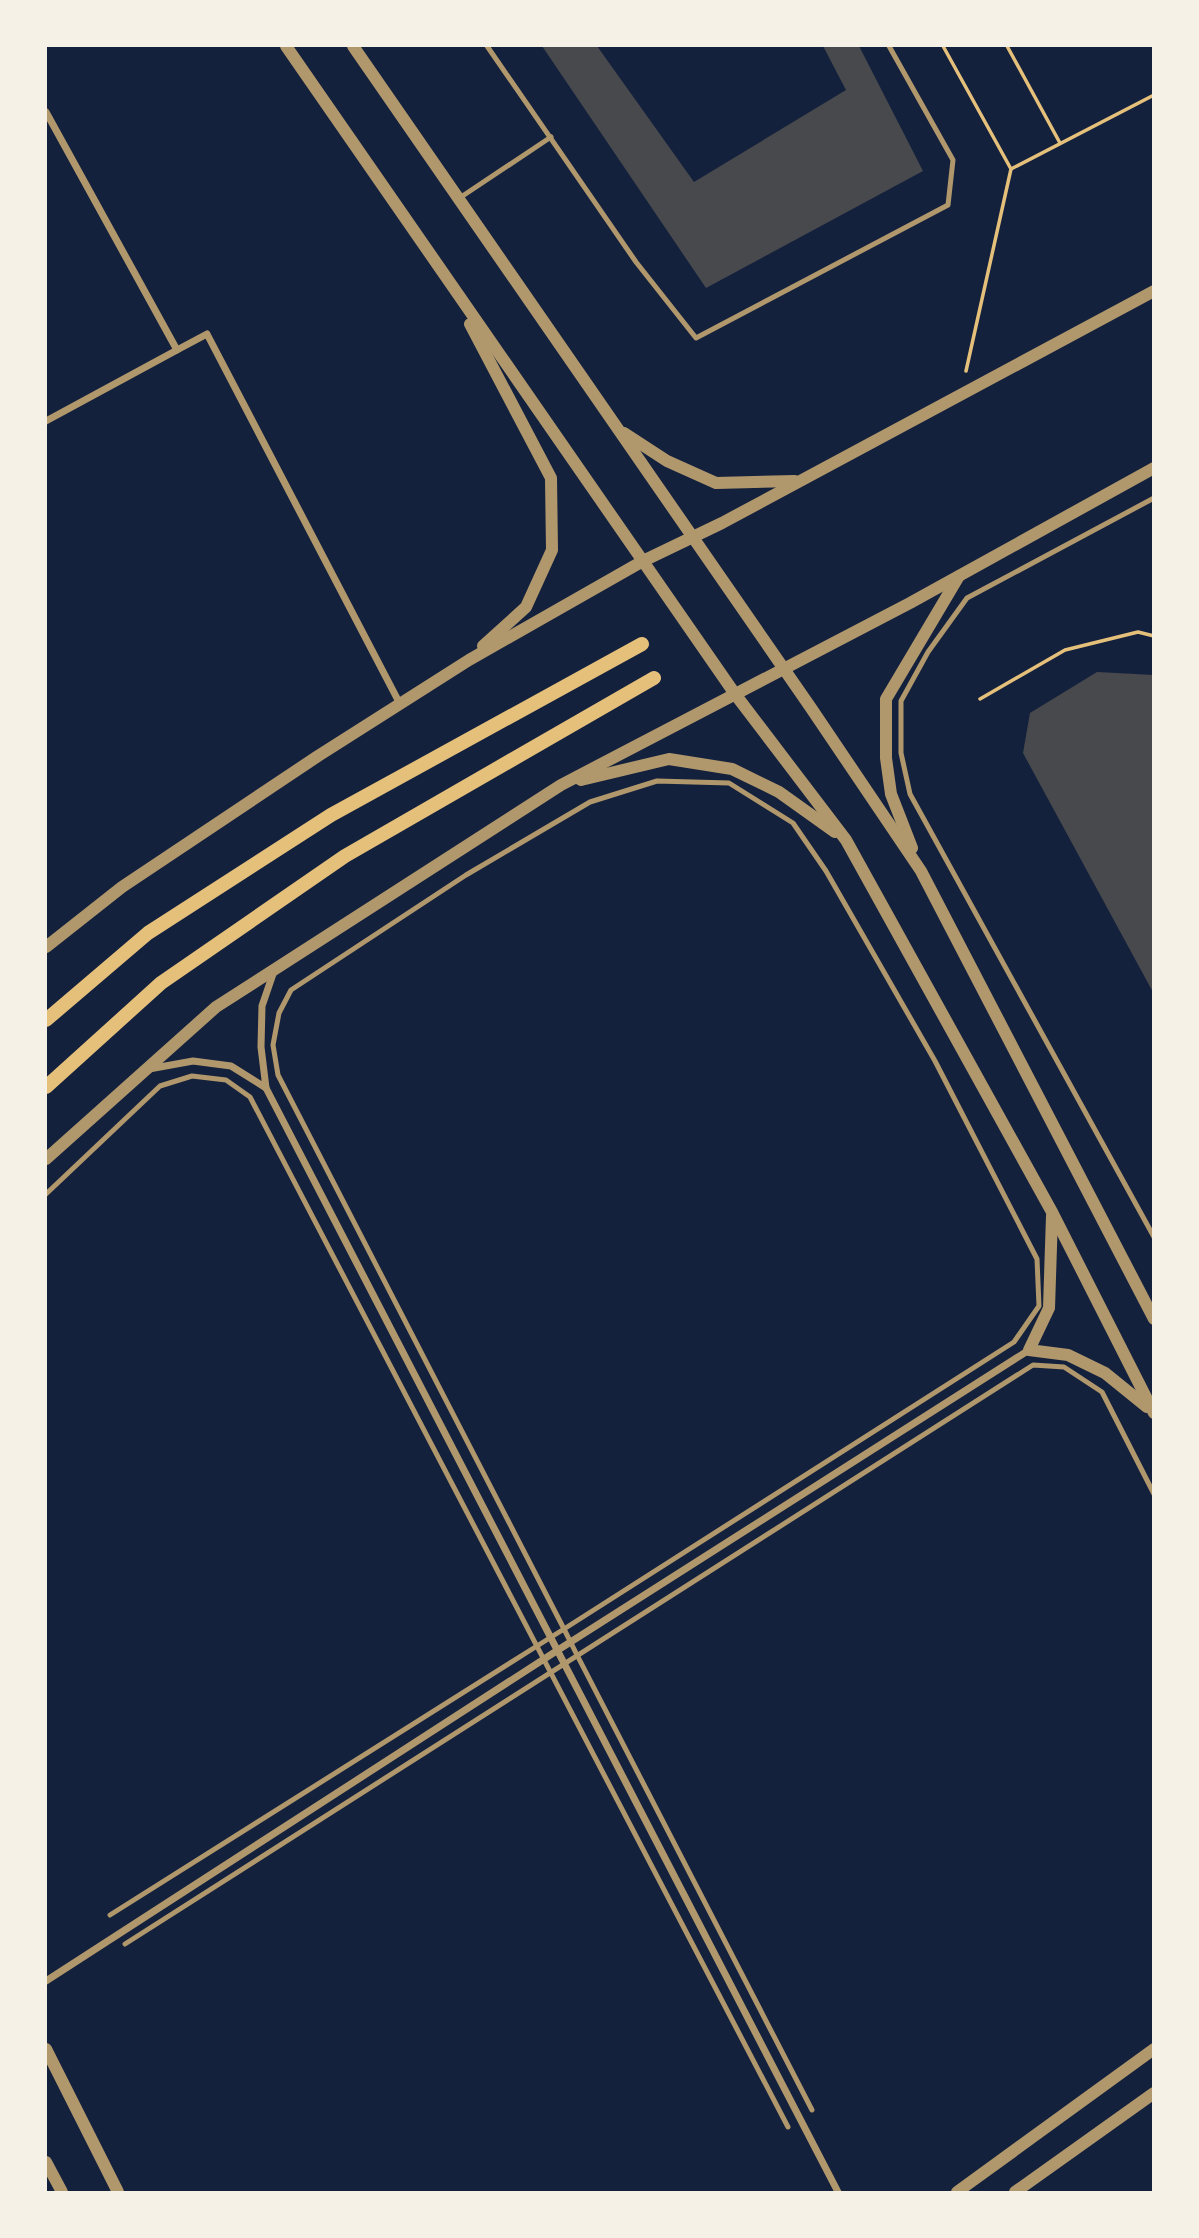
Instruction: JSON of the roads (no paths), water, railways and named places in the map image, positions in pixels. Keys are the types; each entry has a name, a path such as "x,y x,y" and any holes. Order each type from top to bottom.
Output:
{"main road":[{"path":"46,1020 148,933 331,815 642,644"},
{"path":"46,1087 161,983 345,856 654,678"}],"street":[{"path":"286,46 734,694 846,840 1052,1212 1153,1412"},
{"path":"353,46 784,668 921,871"},
{"path":"46,112 177,351"},
{"path":"442,271 551,478 552,550 526,607 469,660"},
{"path":"46,947 122,887 318,756 469,660 643,561 799,481 1153,291"},
{"path":"46,421 208,334 400,704"},
{"path":"618,429 667,461 716,483 799,481"},
{"path":"46,1159 216,1007 561,785 960,575 1153,468"},
{"path":"960,575 886,699 886,758 891,794 921,871 1153,1319"},
{"path":"561,785 669,759 733,769 779,792 846,840"},
{"path":"275,969 262,1006 261,1047 266,1088 838,2193"},
{"path":"145,1070 193,1060 231,1066 266,1088"},
{"path":"46,1981 570,1642 1029,1350 1049,1308 1052,1212"},
{"path":"1029,1350 1068,1355 1105,1373 1153,1412"},
{"path":"46,2049 118,2193"},
{"path":"957,2193 1153,2049"},
{"path":"1015,2193 1153,2094"},
{"path":"46,2162 62,2193"}],"lane":[{"path":"487,46 636,262 696,338 948,205 953,160 889,46"},
{"path":"458,199 551,137"},
{"path":"1153,498 967,598 928,652 901,701 901,753 910,794 1153,1237"},
{"path":"110,1915 537,1647 551,1637 564,1629 1014,1342 1039,1306 1037,1259 935,1061 826,871 793,823 729,783 657,781 590,802 466,875 291,990 279,1013 272,1045 278,1076 564,1629 570,1642 577,1654 812,2110"},
{"path":"46,1195 160,1086 192,1076 226,1080 250,1097 788,2127"},
{"path":"125,1944 1033,1366 1064,1367 1102,1392 1153,1494"}]}
